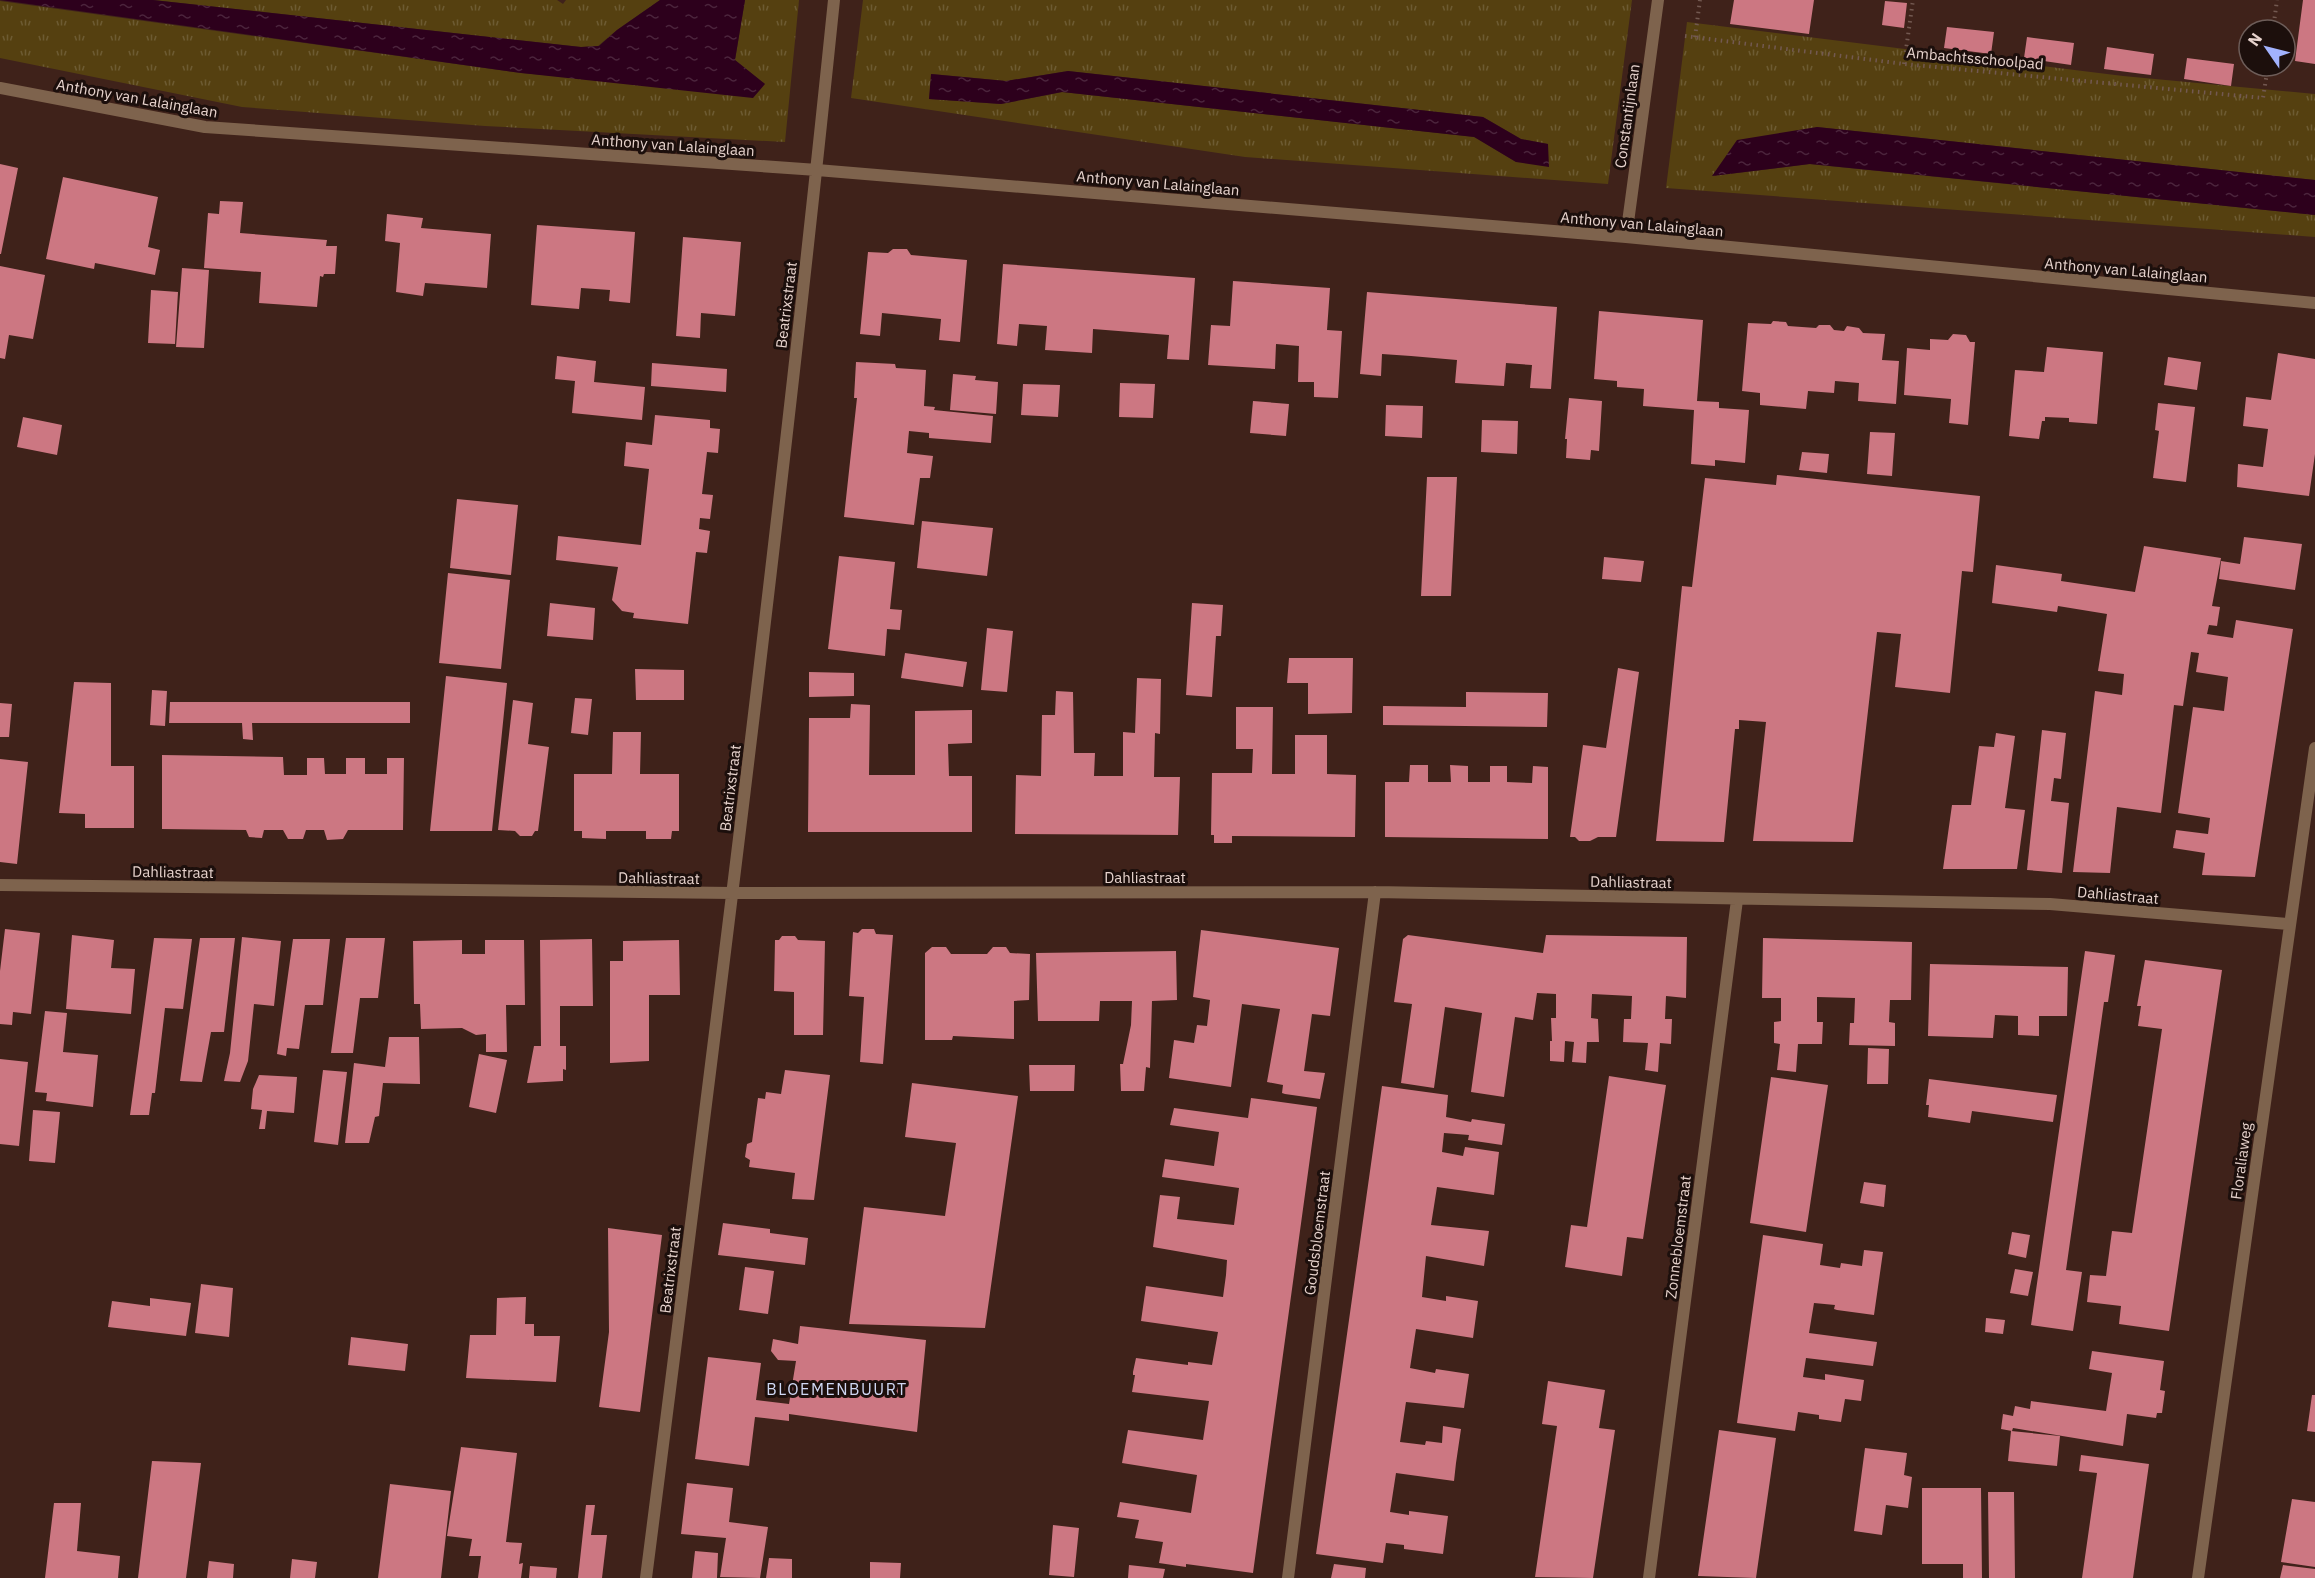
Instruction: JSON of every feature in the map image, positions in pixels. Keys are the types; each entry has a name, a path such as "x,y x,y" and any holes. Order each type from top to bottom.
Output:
{"street":[{"name":"Beatrixstraat","path":"646,1578 734,894 817,170 834,0"},
{"name":"Constantijnlaan","path":"1626,237 1658,0"},
{"name":"Anthony van Lalainglaan","path":"0,88 205,127 817,170 1626,237 2315,303"},
{"name":"Floraliaweg","path":"2198,1578 2315,748"},
{"name":"Dahliastraat","path":"0,885 734,894 1375,891 1737,900 2050,904 2289,924"},
{"name":"Goudsbloemstraat","path":"1288,1578 1375,891"},
{"name":"Zonnebloemstraat","path":"1649,1578 1737,900"}],"path":[{"path":"1695,37 1700,0"},
{"path":"1904,64 1913,0"},
{"path":"2275,18 2277,0"},
{"name":"Ambachtsschoolpad","path":"1654,32 1904,64 2263,98 2266,78"}],"green space":[{"path":"153,0 557,0 563,4 566,0 660,0 598,46 581,47"},
{"path":"745,0 799,0 785,142 485,126 242,107 0,58 0,1 521,73 621,82 765,84 735,60"},
{"path":"863,0 1632,0 1608,184 1245,157 851,98","holes":["1068,71 1483,117 1521,139 1548,144 1516,162 1475,137 1062,92 1001,104 929,99 932,74 1006,81"]},
{"path":"1687,22 2123,76 2315,94 2315,180 1817,127 1713,176 1809,164 2315,215 2315,237 1666,188"}],"water":[{"path":"0,0 153,0 581,47 599,46 617,30 660,0 745,0 735,60 765,84 753,98 521,73"},
{"path":"1068,71 1483,117 1521,139 1548,144 1549,167 1516,162 1474,137 1062,92 1001,104 929,99 931,74 1006,81"},
{"path":"1817,127 2315,180 2315,215 1810,164 1712,176 1737,140"}],"building":[{"path":"1734,0 1814,0 1809,34 1730,24"},
{"path":"2303,0 2315,0 2315,64 2297,61"},
{"path":"1885,1 1907,3 1904,28 1882,25"},
{"path":"1947,27 1994,32 1991,54 1944,48"},
{"path":"2027,37 2074,43 2071,65 2024,58"},
{"path":"2107,47 2154,54 2151,75 2104,69"},
{"path":"2187,58 2234,64 2231,86 2184,79"},
{"path":"0,164 18,168 1,254 0,254"},
{"path":"63,177 158,197 148,247 160,250 155,275 95,263 94,269 46,259"},
{"path":"220,201 243,202 240,233 327,240 326,246 337,246 335,274 320,276 317,307 259,303 261,272 204,268 208,213 219,214"},
{"path":"387,214 423,218 421,228 491,234 487,288 425,283 423,296 396,292 400,243 385,241"},
{"path":"537,225 635,232 630,303 609,301 610,290 581,288 579,309 531,305"},
{"path":"683,237 741,242 735,316 701,313 700,338 676,336"},
{"path":"893,249 907,249 911,255 967,260 960,342 939,340 941,319 882,313 880,336 860,334 868,252 888,253"},
{"path":"1003,264 1195,278 1189,360 1167,359 1169,335 1093,329 1092,353 1045,350 1047,326 1019,324 1017,346 997,344"},
{"path":"0,266 45,275 33,339 9,335 5,359 0,358"},
{"path":"182,268 209,270 204,348 176,347"},
{"path":"1233,281 1330,288 1327,330 1342,331 1338,398 1314,397 1314,382 1298,382 1299,346 1276,344 1275,369 1208,365 1211,325 1230,326"},
{"path":"151,290 178,292 175,344 148,343"},
{"path":"1367,292 1557,307 1551,389 1530,388 1532,365 1506,363 1504,386 1455,383 1457,360 1411,356 1382,354 1381,376 1360,374"},
{"path":"1599,311 1703,320 1697,401 1719,402 1719,408 1749,410 1745,463 1715,460 1715,466 1691,464 1694,410 1643,406 1644,389 1617,387 1617,381 1594,379"},
{"path":"1773,321 1786,322 1788,326 1816,328 1819,325 1830,325 1834,330 1844,331 1847,326 1859,328 1863,333 1885,334 1882,360 1899,361 1896,404 1858,401 1859,383 1835,381 1834,393 1808,391 1806,409 1760,405 1760,393 1742,391 1748,323 1771,324"},
{"path":"1953,334 1966,335 1970,342 1975,342 1968,425 1949,423 1951,399 1904,395 1907,348 1930,350 1930,339 1948,340"},
{"path":"2047,347 2103,352 2097,424 2069,422 2069,418 2045,417 2045,421 2042,421 2039,439 2009,436 2015,370 2044,372"},
{"path":"2278,353 2315,359 2315,454 2309,496 2237,487 2238,464 2263,467 2268,429 2243,426 2246,397 2271,400"},
{"path":"557,356 596,361 594,382 645,387 642,420 572,413 575,381 555,379"},
{"path":"2168,357 2201,362 2197,390 2164,385"},
{"path":"856,362 895,364 896,368 926,370 924,406 935,407 934,410 993,416 991,443 929,438 929,433 909,431 907,453 933,456 930,478 920,478 914,525 844,517 857,398 854,398"},
{"path":"652,363 727,369 726,392 651,386"},
{"path":"953,374 976,376 975,380 998,382 996,414 950,410"},
{"path":"1120,383 1155,384 1153,418 1119,417"},
{"path":"1023,384 1060,385 1058,417 1021,415"},
{"path":"1569,398 1602,401 1599,451 1591,450 1590,460 1566,458 1567,439 1565,439"},
{"path":"1253,401 1289,404 1286,436 1250,433"},
{"path":"2158,403 2195,407 2186,482 2153,478 2159,431 2155,430"},
{"path":"1386,405 1423,406 1422,438 1385,436"},
{"path":"655,415 710,420 710,428 720,429 718,453 707,452 702,494 713,495 710,519 700,518 699,529 710,531 707,553 696,552 688,624 633,618 634,613 622,611 612,600 618,567 556,560 558,536 641,545 649,469 624,466 626,442 652,445"},
{"path":"23,417 62,425 57,455 17,447"},
{"path":"1482,420 1518,421 1517,454 1481,452"},
{"path":"1870,432 1895,433 1892,476 1867,474"},
{"path":"1802,452 1829,454 1827,473 1799,470"},
{"path":"1777,475 1980,496 1973,572 1962,571 1950,693 1895,687 1901,634 1877,632 1853,842 1753,841 1766,722 1739,720 1739,729 1735,729 1724,842 1656,841 1682,586 1692,587 1705,478 1776,485"},
{"path":"1427,477 1457,477 1451,596 1421,596"},
{"path":"457,499 518,505 511,575 450,568"},
{"path":"922,521 993,528 987,576 917,568"},
{"path":"2244,537 2302,544 2295,590 2219,579 2221,561 2240,564"},
{"path":"2144,546 2221,558 2212,606 2220,607 2217,626 2209,625 2207,634 2233,638 2236,620 2293,629 2255,877 2202,875 2205,853 2173,848 2176,830 2208,834 2210,818 2178,813 2193,707 2224,711 2228,677 2196,672 2199,653 2191,652 2183,706 2174,705 2161,813 2117,807 2110,873 2073,872 2095,691 2122,695 2124,674 2098,671 2107,614 2058,606 2057,612 1992,603 1996,565 2062,574 2061,581 2135,592"},
{"path":"839,556 895,562 890,609 902,610 900,630 887,629 885,656 828,649"},
{"path":"1604,557 1644,561 1641,582 1602,579"},
{"path":"448,573 510,580 501,669 439,663"},
{"path":"550,603 595,608 593,640 547,636"},
{"path":"1192,603 1223,605 1221,636 1216,636 1212,697 1186,695"},
{"path":"987,628 1013,631 1007,692 981,690"},
{"path":"905,653 967,662 963,687 901,678"},
{"path":"1289,658 1353,658 1352,713 1308,714 1308,683 1287,683"},
{"path":"1618,668 1639,672 1616,837 1598,837 1590,841 1579,841 1575,837 1570,837 1583,745 1606,748"},
{"path":"635,669 684,670 684,700 636,700"},
{"path":"809,672 854,673 854,696 809,697"},
{"path":"446,676 507,683 492,831 430,831"},
{"path":"1137,678 1161,679 1160,734 1155,733 1154,777 1180,777 1178,835 1015,834 1016,775 1041,776 1042,715 1055,715 1056,691 1073,692 1074,753 1095,753 1094,776 1123,776 1123,732 1135,733"},
{"path":"74,682 111,683 111,766 134,766 134,828 85,828 85,814 59,813"},
{"path":"152,690 167,691 165,726 150,725"},
{"path":"1466,692 1548,693 1547,727 1383,725 1383,706 1466,707"},
{"path":"575,698 592,699 588,735 571,733"},
{"path":"513,700 533,703 528,744 549,747 538,831 535,831 532,836 520,836 515,831 498,830"},
{"path":"170,702 410,702 410,723 252,723 253,740 243,739 242,723 169,723"},
{"path":"0,703 12,704 9,737 0,737"},
{"path":"851,704 870,705 869,775 915,775 915,711 972,710 972,743 948,744 949,776 972,776 972,832 808,832 809,718 850,718"},
{"path":"1236,707 1273,707 1272,774 1295,774 1295,735 1327,735 1327,774 1356,775 1355,837 1232,836 1232,843 1214,843 1214,835 1211,835 1212,773 1252,773 1253,749 1236,749"},
{"path":"2042,730 2066,733 2061,779 2054,778 2051,801 2069,803 2062,873 2027,870"},
{"path":"613,732 641,732 640,774 679,774 679,831 672,831 671,839 646,839 646,831 606,831 606,839 582,838 582,831 574,831 574,774 612,774"},
{"path":"1996,733 2015,736 2005,808 2025,810 2017,869 1943,869 1952,805 1971,805 1979,746 1994,747"},
{"path":"162,755 283,757 284,775 307,775 307,758 324,758 325,774 346,774 346,758 365,758 365,774 387,774 387,758 404,758 403,830 348,830 343,839 327,840 324,830 306,830 303,839 288,839 283,830 264,830 262,838 249,837 246,830 162,829"},
{"path":"0,759 28,762 17,864 0,862"},
{"path":"1410,765 1428,765 1428,782 1451,782 1450,765 1468,766 1468,782 1490,782 1490,766 1507,766 1507,782 1532,783 1533,766 1548,767 1548,839 1385,837 1385,782 1409,782"},
{"path":"5,929 40,933 31,1014 13,1012 12,1025 0,1024 0,971"},
{"path":"862,929 874,929 876,934 893,935 883,1064 860,1062 864,997 849,996 853,932 858,933"},
{"path":"1201,930 1339,948 1330,1016 1312,1014 1304,1071 1325,1073 1320,1099 1285,1094 1282,1093 1283,1085 1267,1082 1280,1009 1242,1004 1231,1087 1169,1078 1174,1040 1194,1043 1197,1025 1207,1026 1210,1000 1193,997"},
{"path":"72,935 114,940 111,968 135,969 131,1014 66,1009"},
{"path":"1408,935 1543,953 1546,935 1687,937 1686,998 1666,996 1665,1019 1672,1019 1671,1044 1660,1043 1658,1072 1645,1070 1648,1043 1623,1042 1624,1019 1631,1019 1632,996 1592,994 1591,1018 1598,1019 1599,1042 1587,1042 1586,1063 1572,1062 1574,1042 1565,1041 1564,1062 1550,1061 1551,1018 1556,1018 1556,994 1537,993 1533,1020 1515,1017 1504,1097 1471,1092 1482,1013 1445,1007 1434,1088 1401,1083 1412,1004 1394,1002 1403,939"},
{"path":"782,936 795,936 798,940 825,941 823,1035 794,1035 794,992 774,991 775,940 779,940"},
{"path":"242,937 281,941 274,1006 254,1004 248,1061 240,1082 224,1081 230,1053"},
{"path":"154,938 192,939 183,1009 165,1008 155,1093 152,1093 149,1115 130,1115"},
{"path":"200,938 235,938 224,1032 211,1032 202,1082 180,1081"},
{"path":"346,938 385,938 378,998 360,998 353,1053 331,1053"},
{"path":"1763,938 1912,942 1911,1000 1890,1000 1889,1022 1895,1023 1895,1046 1849,1045 1850,1023 1854,1023 1855,998 1817,997 1817,1022 1823,1022 1822,1044 1798,1044 1796,1072 1777,1070 1780,1044 1774,1043 1774,1022 1781,1021 1781,998 1762,998"},
{"path":"293,939 330,939 323,1005 305,1005 299,1049 287,1048 286,1056 277,1054"},
{"path":"592,939 593,1006 560,1006 560,1046 566,1046 566,1070 563,1069 563,1081 527,1083 534,1046 541,1046 540,940"},
{"path":"462,940 462,954 485,954 485,940 524,940 525,1005 506,1005 507,1052 486,1052 486,1034 476,1035 462,1028 421,1029 420,1004 414,1004 413,941"},
{"path":"679,940 680,995 649,995 649,1061 610,1063 610,961 623,961 623,941"},
{"path":"932,947 946,947 951,954 987,954 993,947 1006,947 1010,953 1030,954 1029,1000 1014,1001 1014,1039 953,1036 952,1040 925,1040 925,953"},
{"path":"1176,951 1177,1000 1152,1001 1150,1068 1146,1067 1144,1091 1121,1091 1120,1064 1123,1064 1131,1025 1132,1001 1100,1001 1099,1021 1038,1021 1036,953"},
{"path":"2085,951 2115,955 2108,1002 2104,1002 2066,1270 2082,1272 2073,1331 2031,1325"},
{"path":"2145,960 2222,970 2169,1331 2119,1324 2121,1306 2087,1302 2090,1275 2106,1276 2112,1231 2132,1233 2162,1029 2138,1026 2141,1006 2137,1006"},
{"path":"1930,964 2068,967 2067,1016 2039,1016 2039,1036 2018,1035 2018,1016 1995,1015 1993,1038 1928,1036"},
{"path":"45,1011 67,1013 63,1052 98,1055 93,1107 46,1101 47,1093 35,1092"},
{"path":"389,1037 419,1037 420,1084 383,1083 379,1116 375,1117 369,1143 345,1143 354,1063 385,1067"},
{"path":"1868,1048 1889,1049 1888,1084 1867,1084"},
{"path":"479,1054 507,1060 496,1113 469,1107"},
{"path":"0,1059 28,1062 19,1146 0,1144"},
{"path":"1029,1065 1075,1065 1074,1091 1030,1091"},
{"path":"323,1070 347,1072 338,1145 314,1142"},
{"path":"785,1070 830,1075 814,1200 792,1199 795,1173 749,1167 750,1160 745,1157 747,1144 752,1142 758,1098 765,1099 766,1092 781,1094"},
{"path":"259,1075 297,1077 294,1113 267,1111 265,1129 259,1129 262,1110 251,1109 253,1089"},
{"path":"1609,1076 1666,1085 1643,1239 1627,1237 1622,1276 1565,1267 1571,1225 1587,1227"},
{"path":"1771,1077 1828,1085 1806,1232 1750,1223"},
{"path":"1929,1079 2057,1095 2053,1122 1972,1111 1970,1123 1928,1117 1929,1105 1926,1105"},
{"path":"912,1083 1018,1096 985,1328 849,1324 864,1207 945,1216 956,1143 905,1137"},
{"path":"1382,1086 1448,1095 1446,1117 1471,1122 1472,1119 1505,1124 1502,1145 1468,1140 1469,1135 1444,1133 1442,1152 1463,1156 1465,1147 1499,1152 1494,1195 1437,1187 1431,1225 1489,1231 1484,1266 1426,1256 1422,1297 1446,1301 1446,1296 1478,1301 1473,1338 1416,1329 1410,1368 1435,1373 1436,1369 1469,1374 1464,1408 1406,1402 1400,1442 1425,1445 1426,1441 1442,1443 1443,1426 1461,1429 1454,1481 1396,1473 1390,1512 1409,1515 1409,1511 1448,1516 1443,1554 1404,1549 1404,1545 1386,1543 1383,1563 1316,1554"},
{"path":"1251,1098 1317,1107 1253,1573 1186,1564 1186,1567 1159,1563 1163,1542 1135,1538 1139,1520 1117,1517 1120,1502 1191,1513 1197,1475 1122,1463 1128,1430 1203,1440 1209,1401 1132,1392 1135,1375 1133,1372 1136,1358 1188,1365 1188,1362 1212,1365 1218,1332 1141,1321 1146,1286 1223,1297 1226,1275 1227,1260 1153,1247 1160,1195 1180,1197 1177,1219 1234,1225 1239,1188 1162,1177 1165,1159 1214,1166 1219,1132 1170,1125 1174,1108 1248,1118"},
{"path":"33,1110 60,1112 55,1163 29,1161"},
{"path":"1864,1182 1886,1185 1884,1207 1860,1203"},
{"path":"723,1223 770,1229 770,1233 808,1238 805,1265 718,1255"},
{"path":"608,1228 662,1235 640,1412 599,1407 609,1332"},
{"path":"2012,1232 2030,1235 2026,1258 2008,1254"},
{"path":"1763,1235 1823,1244 1820,1265 1840,1268 1841,1263 1862,1266 1864,1250 1883,1252 1874,1315 1837,1310 1834,1309 1835,1305 1814,1303 1809,1333 1877,1342 1873,1366 1806,1358 1803,1377 1825,1380 1825,1374 1864,1380 1861,1401 1845,1399 1841,1422 1819,1419 1819,1415 1798,1412 1795,1431 1737,1423"},
{"path":"745,1267 774,1271 768,1314 739,1310"},
{"path":"2015,1269 2033,1272 2028,1296 2010,1293"},
{"path":"201,1284 233,1288 229,1337 195,1333"},
{"path":"526,1297 525,1324 534,1324 534,1336 560,1336 556,1382 466,1378 470,1335 496,1335 497,1298"},
{"path":"150,1298 191,1303 186,1336 108,1327 112,1301 150,1306"},
{"path":"1986,1318 2005,1320 2003,1334 1985,1332"},
{"path":"800,1326 926,1340 917,1432 789,1414 789,1421 755,1417 749,1466 695,1459 708,1357 761,1363 756,1400 789,1404 796,1361 778,1360 771,1351 773,1339 798,1344"},
{"path":"351,1337 408,1344 405,1371 348,1365"},
{"path":"2092,1351 2164,1361 2160,1390 2165,1391 2162,1413 2157,1413 2156,1418 2127,1414 2123,1446 2013,1428 2012,1431 2001,1429 2003,1414 2013,1416 2015,1406 2030,1409 2031,1401 2106,1411 2112,1373 2089,1369"},
{"path":"1548,1381 1605,1390 1599,1428 1615,1430 1593,1578 1535,1577 1557,1426 1542,1424"},
{"path":"2312,1395 2315,1395 2315,1432 2307,1431"},
{"path":"1719,1430 1776,1438 1756,1578 1698,1576"},
{"path":"2011,1431 2060,1436 2057,1466 2008,1461"},
{"path":"461,1447 517,1453 506,1542 522,1543 519,1564 523,1563 521,1578 478,1578 481,1556 469,1556 472,1539 447,1536"},
{"path":"1865,1448 1907,1453 1904,1475 1912,1477 1908,1508 1886,1505 1882,1535 1854,1531"},
{"path":"2081,1455 2149,1464 2133,1578 2082,1578 2097,1473 2079,1471"},
{"path":"152,1461 201,1463 186,1578 138,1578"},
{"path":"687,1483 733,1488 729,1522 768,1527 760,1578 720,1577 726,1538 681,1534"},
{"path":"390,1484 451,1491 441,1578 378,1578"},
{"path":"1922,1488 1981,1488 1982,1578 1963,1578 1963,1564 1922,1564"},
{"path":"1988,1492 2014,1492 2015,1578 1989,1578"},
{"path":"2292,1499 2315,1502 2315,1567 2281,1562"},
{"path":"54,1503 81,1503 77,1551 120,1556 118,1578 45,1578"},
{"path":"586,1505 595,1505 591,1535 607,1535 602,1578 578,1578"},
{"path":"1053,1525 1079,1528 1074,1577 1049,1575"},
{"path":"695,1551 718,1553 717,1578 692,1578"},
{"path":"769,1558 792,1559 792,1578 766,1578"},
{"path":"292,1559 317,1562 315,1578 290,1578"},
{"path":"209,1561 234,1564 233,1578 207,1578"},
{"path":"870,1562 901,1563 900,1578 870,1578"},
{"path":"1334,1564 1366,1568 1365,1578 1331,1578"},
{"path":"1129,1565 1165,1569 1163,1578 1128,1578"},
{"path":"2283,1565 2315,1569 2315,1578 2280,1578"},
{"path":"530,1566 557,1568 556,1578 529,1578"}],"district":[{"name":"BLOEMENBUURT","path":"837,1389"}]}
